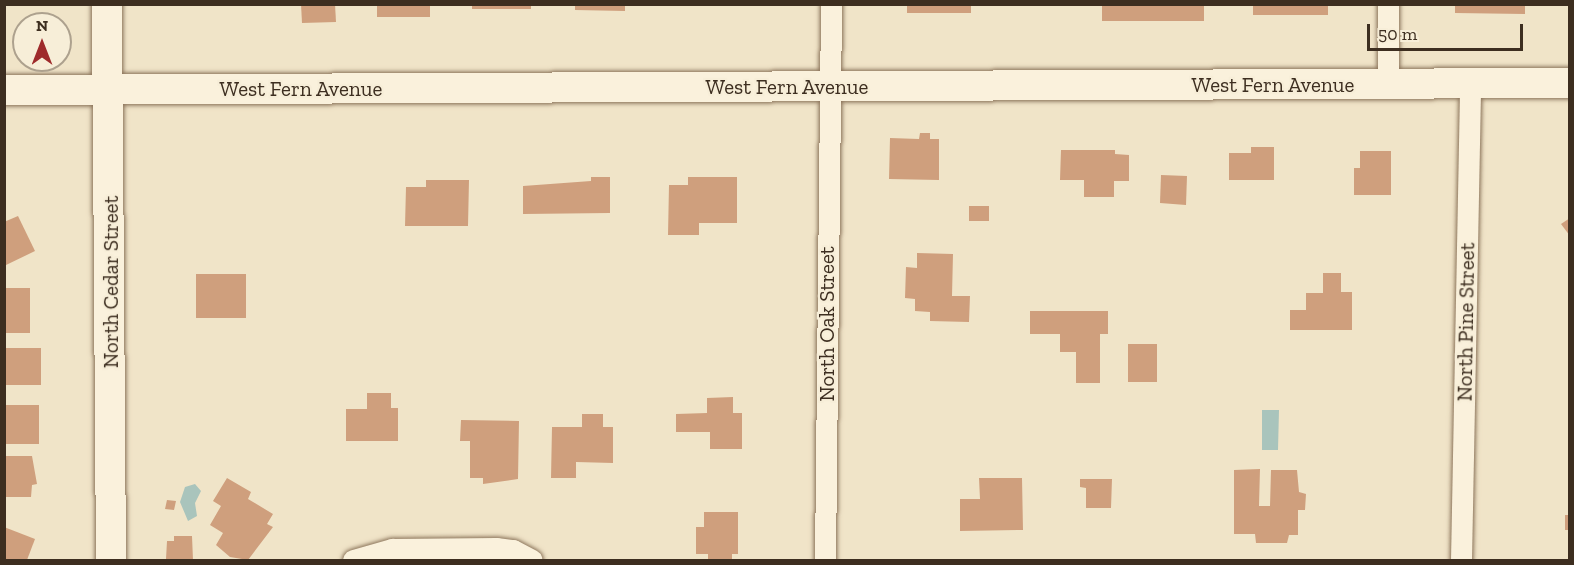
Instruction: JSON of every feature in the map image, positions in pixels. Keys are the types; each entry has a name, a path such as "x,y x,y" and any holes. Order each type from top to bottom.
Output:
{"street":[{"name":"North Cedar Street","path":"107,4 111,561"},
{"name":"North Oak Street","path":"825,561 831,4"},
{"path":"1388,4 1388,84"},
{"name":"West Fern Avenue","path":"4,90 1569,83"},
{"name":"North Pine Street","path":"1461,561 1470,84"},
{"path":"353,561 392,549 496,548 513,550 532,561"}],"water":[{"path":"1262,410 1279,410 1278,450 1262,450"},
{"path":"195,484 201,491 195,503 197,516 188,521 180,502 185,487"}],"building":[{"path":"301,4 335,4 336,22 302,23"},
{"path":"377,4 430,4 430,17 377,17"},
{"path":"472,4 531,4 531,9 472,9"},
{"path":"575,4 625,4 625,11 575,10"},
{"path":"907,4 971,4 971,13 907,13"},
{"path":"1102,4 1204,4 1204,21 1102,21"},
{"path":"1253,4 1328,4 1328,15 1253,15"},
{"path":"1455,4 1525,4 1525,14 1455,13"},
{"path":"920,133 930,133 930,139 939,139 939,180 889,179 890,138 919,139"},
{"path":"1251,147 1274,147 1274,180 1229,180 1229,153 1251,153"},
{"path":"1061,150 1115,150 1115,154 1129,155 1129,181 1114,181 1114,197 1084,197 1084,180 1060,180"},
{"path":"1360,151 1391,151 1391,195 1354,195 1354,168 1360,168"},
{"path":"1161,175 1187,176 1186,205 1160,203"},
{"path":"591,177 610,177 610,213 523,214 523,186 591,181"},
{"path":"688,177 737,177 737,223 699,223 699,235 668,235 669,185 688,185"},
{"path":"426,180 469,180 468,226 405,226 406,187 426,187"},
{"path":"969,206 989,206 989,221 969,221"},
{"path":"18,216 35,251 4,266 4,222"},
{"path":"1570,218 1570,236 1561,224"},
{"path":"917,253 953,254 952,296 970,296 969,322 930,321 930,312 915,311 915,299 905,298 906,267 917,268"},
{"path":"1323,273 1341,273 1341,292 1352,292 1352,330 1290,330 1290,310 1306,310 1306,293 1323,293"},
{"path":"196,274 246,274 246,318 196,318"},
{"path":"4,288 30,288 30,333 4,333"},
{"path":"1030,311 1108,311 1108,334 1100,334 1100,383 1076,383 1076,352 1060,352 1060,334 1030,334"},
{"path":"1128,344 1157,344 1157,382 1128,382"},
{"path":"4,348 41,348 41,385 4,385"},
{"path":"367,393 391,393 391,408 398,408 398,441 346,441 346,409 367,409"},
{"path":"733,397 733,413 742,413 742,449 710,449 710,432 676,432 676,414 707,413 707,398"},
{"path":"5,405 39,405 39,444 5,444"},
{"path":"582,414 603,414 603,427 613,427 613,463 576,462 576,478 551,478 552,427 582,427"},
{"path":"461,420 519,421 518,479 483,484 483,478 470,478 470,441 460,441"},
{"path":"4,456 32,456 37,484 32,485 31,497 4,497"},
{"path":"1260,469 1259,506 1270,506 1271,470 1297,470 1299,492 1306,494 1305,510 1298,510 1298,535 1289,535 1287,543 1256,543 1255,534 1234,534 1234,470"},
{"path":"227,478 251,492 248,499 273,514 267,524 273,527 248,560 230,557 216,545 223,533 210,525 221,506 213,501"},
{"path":"979,478 1022,478 1023,530 960,531 960,499 980,499"},
{"path":"1080,479 1112,479 1111,508 1086,508 1086,488 1080,487"},
{"path":"167,500 176,501 174,510 165,509"},
{"path":"704,512 738,512 738,554 732,554 732,560 708,560 708,554 696,554 696,527 704,527"},
{"path":"1565,515 1570,515 1570,530 1565,530"},
{"path":"4,527 35,539 27,560 4,560"},
{"path":"174,536 192,536 193,560 166,559 167,541 174,541"}]}
